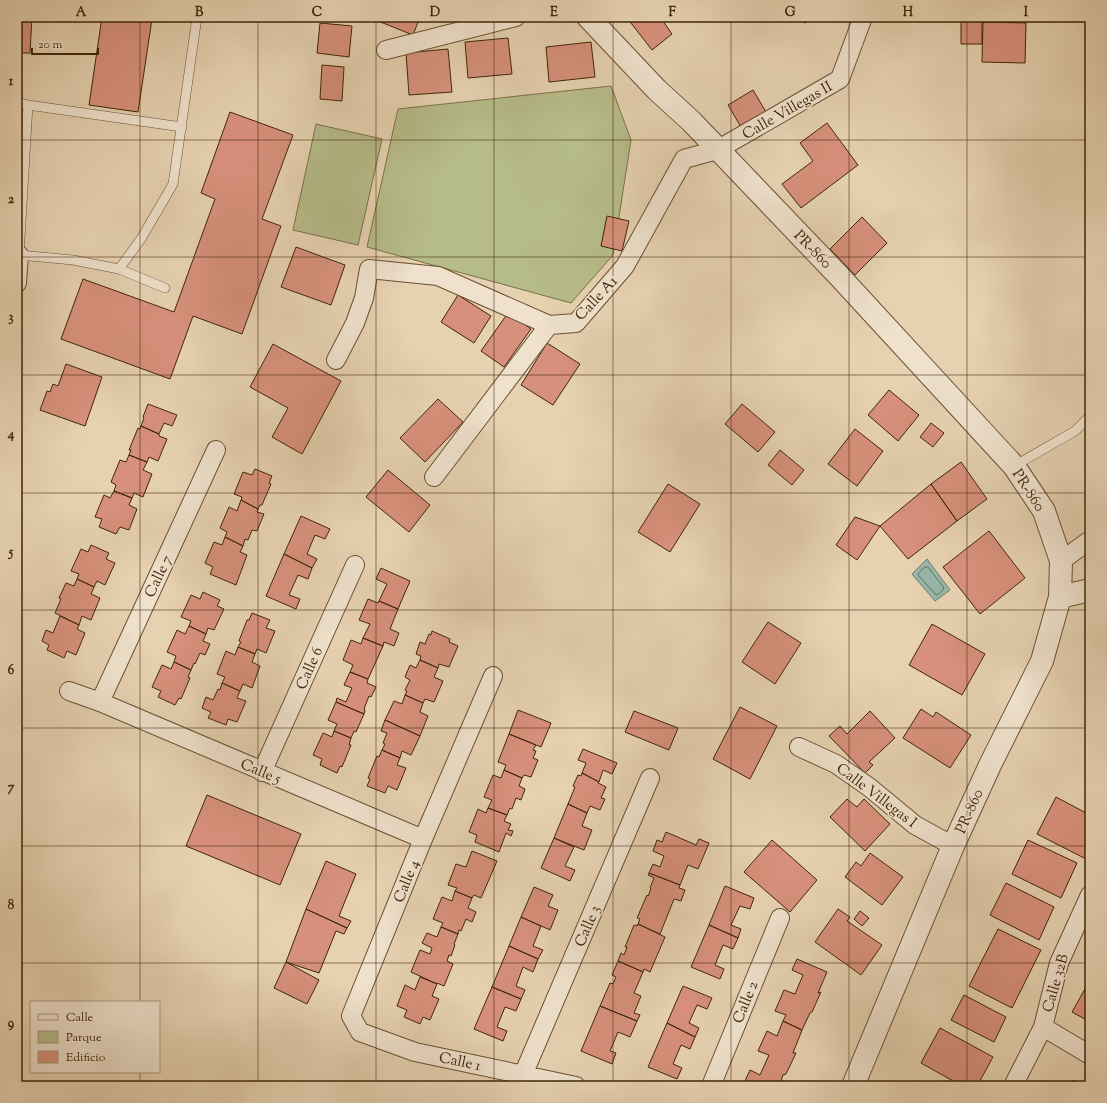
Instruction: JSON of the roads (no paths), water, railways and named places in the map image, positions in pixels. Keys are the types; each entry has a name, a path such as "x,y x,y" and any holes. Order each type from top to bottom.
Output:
{"street":[{"path":"386,50 516,17"},
{"name":"PR-860","path":"588,17 657,90 691,121 717,150 840,277 1014,466 1044,511 1061,561 1060,597 1042,661 990,765 953,846 853,1086"},
{"path":"852,47 854,17"},
{"name":"Calle Villegas II","path":"717,150 840,79 863,17"},
{"name":"Calle A1","path":"336,360 355,323 364,298 369,269 438,276 549,325 576,323 626,266 684,159 717,150"},
{"path":"17,283 19,255"},
{"path":"434,477 549,325"},
{"name":"Calle 7","path":"100,702 216,450"},
{"path":"1061,561 1090,540"},
{"name":"Calle 6","path":"262,772 355,565"},
{"path":"1060,597 1090,590"},
{"name":"Calle 4","path":"415,1052 360,1032 351,1016 423,839 493,676"},
{"name":"Calle 5","path":"69,691 100,702 423,839"},
{"name":"Calle Villegas I","path":"799,746 836,764 869,787 915,825 953,846"},
{"name":"Calle 3","path":"523,1075 650,778"},
{"name":"Calle 32B","path":"1013,1086 1043,1027 1059,963 1090,896"},
{"name":"Calle 2","path":"711,1086 780,918"},
{"path":"1043,1027 1090,1056"},
{"name":"Calle 1","path":"415,1052 576,1086"}],"lane":[{"path":"119,269 141,239 173,184 197,17"},
{"path":"17,102 28,105 182,127"},
{"path":"28,105 21,131 19,255 73,260 119,269 165,288"},
{"path":"1014,466 1075,431 1090,416"}],"water":[{"path":"927,559 950,590 935,601 912,574"}]}
